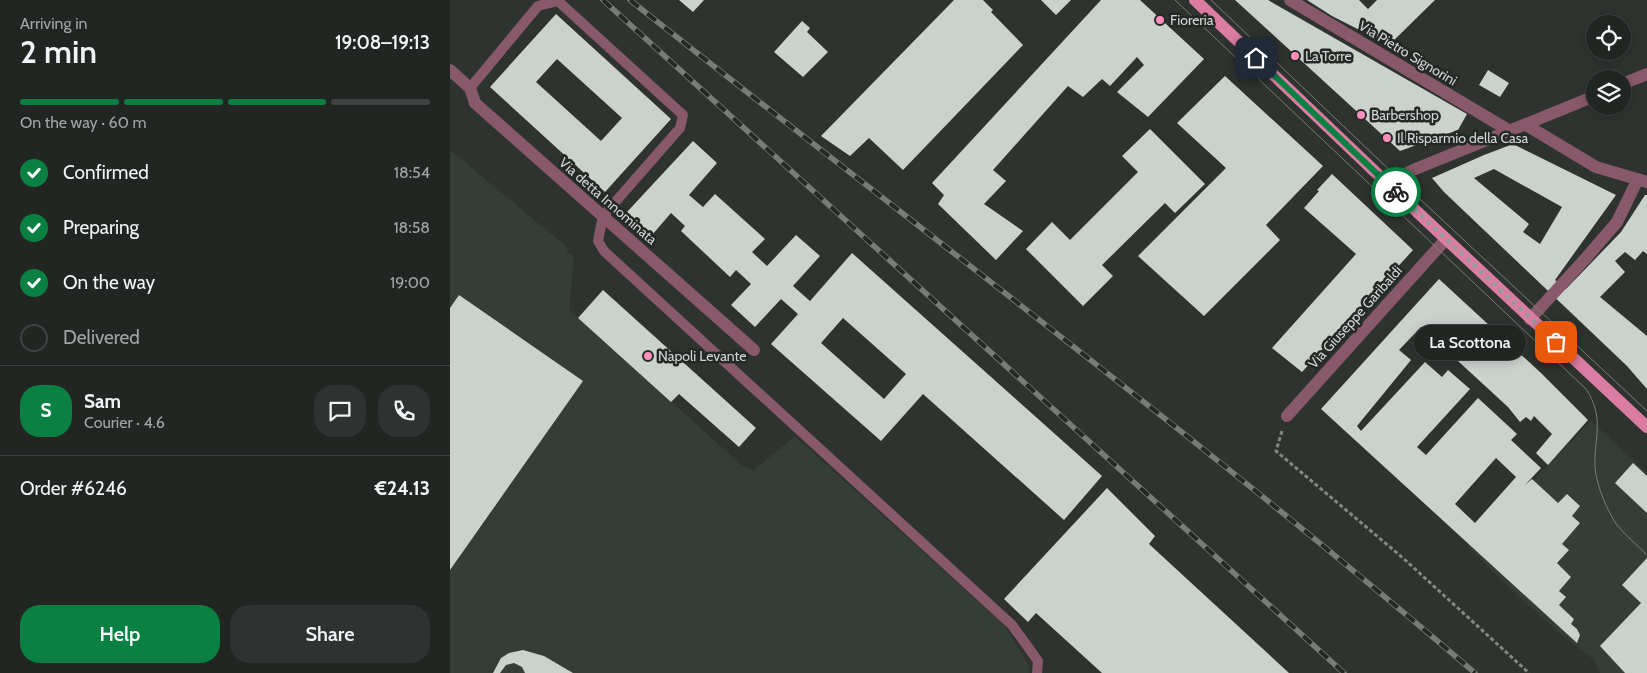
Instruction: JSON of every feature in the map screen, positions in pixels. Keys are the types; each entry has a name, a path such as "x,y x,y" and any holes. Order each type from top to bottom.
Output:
{"main road":[{"path":"1195,0 1530,319 1647,427"}],"street":[{"name":"Via Pietro Signorini","path":"1290,0 1510,131"},
{"name":"Via detta Innominata","path":"450,70 470,88 475,103 754,350"},
{"path":"1631,80 1647,74"},
{"path":"1387,183 1413,170 1586,100"},
{"path":"1526,125 1596,167 1642,181 1617,222 1530,319"},
{"name":"Via Giuseppe Garibaldi","path":"1286,416 1446,239"}],"lane":[{"path":"470,88 538,6 558,1 683,115 680,128 603,216 598,241 604,251 1012,624 1038,660 1037,673"}],"path":[{"path":"1286,416 1276,451 1403,558 1529,673"}],"shaded area":[{"path":"450,150 568,248 566,251 574,257 569,310 745,468 747,467 753,471 795,436 1005,626 1030,667 1029,673 450,673"},
{"path":"1591,421 1647,473 1647,673 1600,673 1593,659 1564,637 1468,547"}],"building":[{"path":"679,0 704,0 693,12"},
{"path":"954,0 983,0 993,10 991,12 1023,45 903,170 869,138 850,156 821,136"},
{"path":"1041,0 1071,0 1056,15"},
{"path":"1101,0 1140,0 1204,59 1148,117 1117,92 1144,65 1137,57 1110,86 1102,79 1083,97 1068,86 993,170 1006,181 984,204 1023,231 996,260 938,204 944,195 932,183"},
{"path":"1235,0 1268,0 1467,114 1458,130 1400,151"},
{"path":"1307,0 1359,0 1368,9 1377,0 1435,0 1389,45 1332,16"},
{"path":"556,14 671,119 605,192 490,87","holes":["557,59 622,118 601,141 536,82"]},
{"path":"802,21 810,28 807,32 828,52 803,77 774,52"},
{"path":"1488,70 1509,83 1500,97 1479,85"},
{"path":"1225,76 1323,166 1266,225 1280,240 1204,316 1138,256 1226,168 1177,123"},
{"path":"1150,129 1205,184 1175,213 1165,203 1102,265 1113,276 1083,306 1026,249 1052,222 1070,240 1138,172 1122,156"},
{"path":"693,141 717,163 689,195 703,207 715,194 765,239 752,252 767,266 796,235 820,256 793,286 810,301 852,253 1102,476 1064,520 923,394 881,441 771,344 798,314 781,299 755,327 731,305 751,284 736,270 730,277 681,231 685,226 671,213 652,235 627,212","holes":["843,318 906,374 884,399 821,343"]},
{"path":"1513,144 1616,195 1555,280 1566,289 1621,232 1645,195 1647,195 1647,254 1643,251 1635,260 1625,252 1615,261 1625,272 1600,297 1647,336 1647,389 1627,366 1444,192 1432,178","holes":["1494,169 1562,207 1540,244 1523,232 1529,224 1474,178"]},
{"path":"1332,174 1413,250 1302,372 1272,348 1356,254 1304,208"},
{"path":"1439,279 1541,373 1588,420 1548,465 1536,453 1552,434 1534,416 1531,421 1526,417 1520,422 1508,407 1421,327 1399,350 1411,360 1357,426 1361,431 1425,362 1442,377 1448,370 1470,389 1417,447 1426,455 1478,398 1517,434 1511,440 1541,468 1525,485 1532,479 1558,503 1567,494 1580,506 1572,516 1580,523 1562,544 1569,550 1557,563 1571,577 1559,591 1566,597 1559,605 1574,619 1571,624 1580,635 1577,643 1321,409","holes":["1496,458 1516,477 1475,523 1455,504"]},
{"name":"Napoli Levante","path":"603,290 756,428 739,447 679,394 671,402 578,318"},
{"path":"459,295 583,381 450,570 450,308"},
{"path":"1633,463 1647,476 1647,513 1615,483"},
{"path":"1107,488 1155,536 1149,544 1289,673 1102,673 1036,613 1028,622 1004,599"},
{"path":"1647,558 1647,673 1625,673 1600,646 1641,603 1622,585"},
{"path":"523,650 544,656 573,673 525,673 522,667 514,663 506,665 500,673 493,673 501,658 509,653"}],"tram line":[{"path":"1175,0 1586,389 1592,399 1597,419 1595,456 1597,481 1609,512 1617,525 1647,555"},
{"path":"1211,0 1647,411"}],"railway":[{"path":"603,0 1344,673"},
{"path":"630,0 1162,416 1372,586 1475,673"}],"way so far":[{"path":"1396,192 1556,342"}],"place":[{"name":"Fioreria","path":"1160,20"},
{"name":"La Torre","path":"1295,56"},
{"name":"Barbershop","path":"1361,115"},
{"name":"Il Risparmio della Casa","path":"1387,138"},
{"name":"La Scottona","path":"1556,342"},
{"name":"Napoli Levante","path":"648,356"}],"route":[{"path":"1256,58 1396,192"}]}
